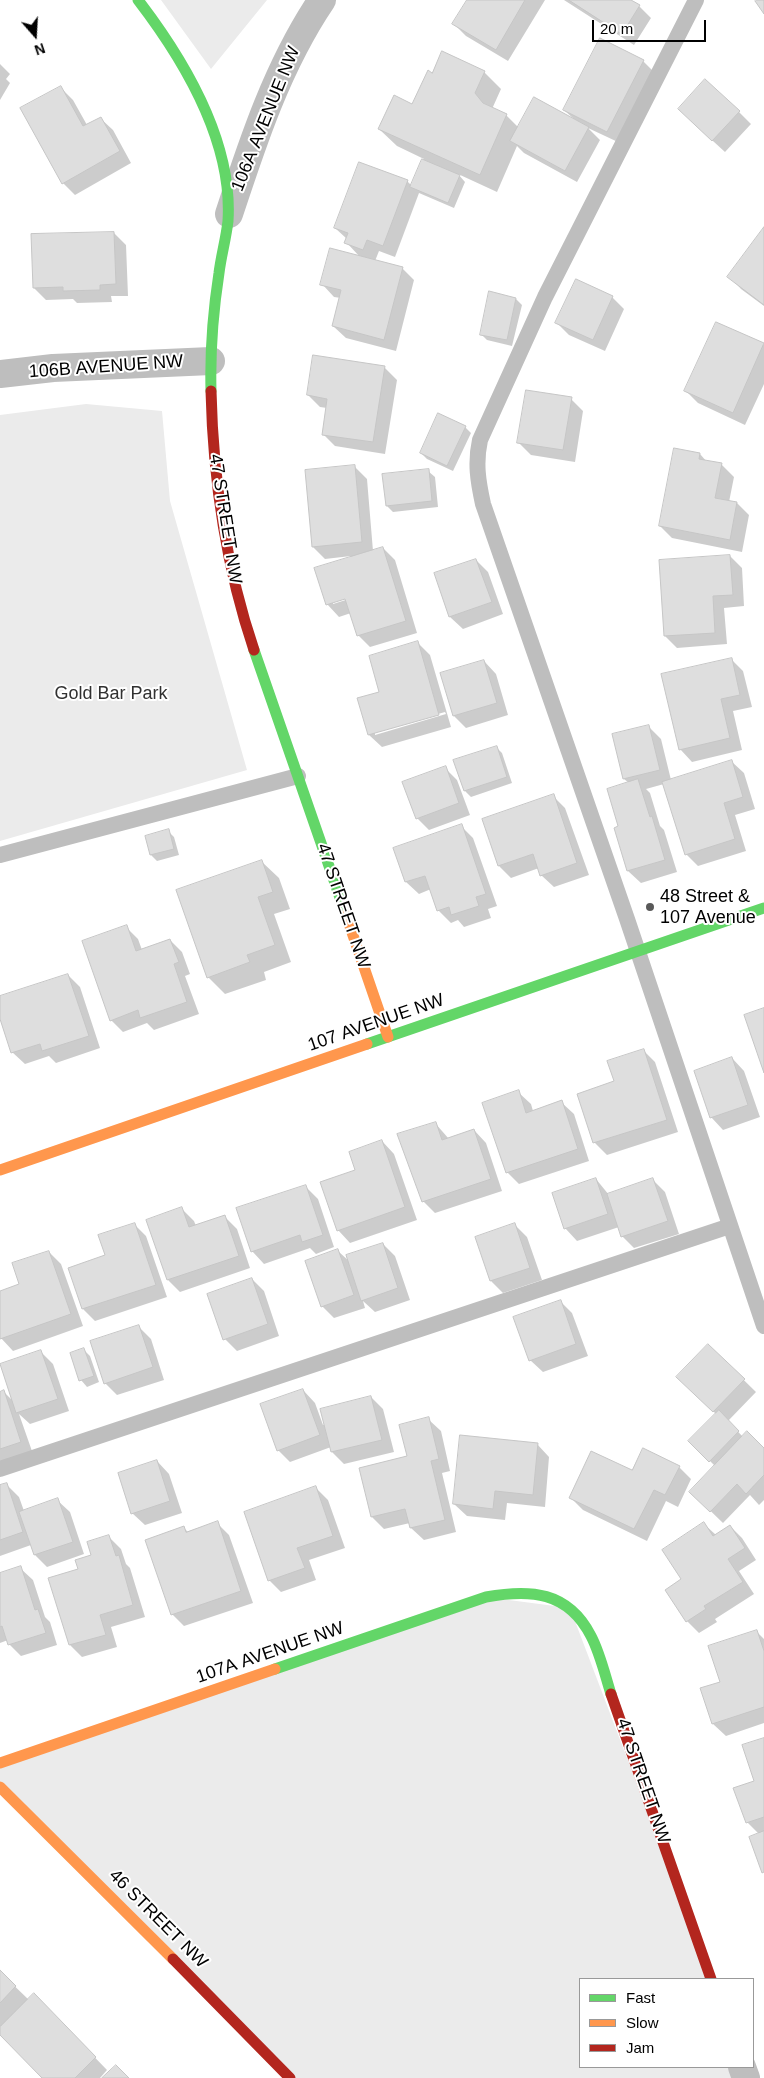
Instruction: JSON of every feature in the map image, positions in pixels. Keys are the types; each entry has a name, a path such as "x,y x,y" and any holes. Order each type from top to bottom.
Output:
{"street":[{"name":"47 STREET NW","path":"138,0 162,30 181,61 206,111 221,160 228,214 218,280 211,360 212,424 216,482 232,572 255,654 388,1037"},
{"name":"106A AVENUE NW","path":"228,214 267,105 293,49 322,0"},
{"name":"106B AVENUE NW","path":"0,374 53,368 211,360"},
{"name":"107 AVENUE NW","path":"0,1170 764,908"},
{"name":"107A AVENUE NW","path":"0,1764 486,1597 512,1592 534,1592 553,1598"},
{"name":"47 STREET NW","path":"553,1598 576,1614 591,1636 711,1978"},
{"name":"46 STREET NW","path":"0,1787 238,2022 290,2078"}],"lane":[{"path":"696,0 545,297 480,440 476,457 477,478 483,504 638,952 764,1326"},
{"path":"0,855 298,776"},
{"path":"0,1469 730,1226"}],"green space":[{"path":"161,0 267,0 211,69"},
{"name":"Gold Bar Park","path":"86,404 162,411 170,501 247,770 0,841 0,415"},
{"path":"486,1597 570,1608 711,1978 579,1978 579,2068 742,2068 746,2078 290,2078 0,1787 0,1763"}],"building":[{"path":"467,0 525,0 496,50 452,24"},
{"path":"569,0 631,0 640,5 622,34"},
{"path":"764,0 764,14 755,1"},
{"path":"600,38 644,60 607,132 563,110"},
{"path":"442,51 485,71 475,93 483,103 507,114 480,175 378,129 394,95 412,104 428,70 432,73"},
{"path":"705,79 740,111 712,141 678,109"},
{"path":"61,86 83,126 101,117 120,151 62,184 20,108"},
{"path":"534,97 589,127 565,171 510,141"},
{"path":"422,159 460,175 448,203 410,187"},
{"path":"359,162 408,180 383,246 367,240 363,250 344,243 348,233 334,228"},
{"path":"764,227 764,305 727,277"},
{"path":"114,232 116,284 100,285 100,290 63,291 63,287 33,288 31,234"},
{"path":"330,248 403,267 384,340 332,326 341,290 320,285"},
{"path":"576,279 613,296 593,340 555,323"},
{"path":"489,291 516,298 507,340 480,335"},
{"path":"716,322 764,343 733,413 684,391"},
{"path":"313,355 385,366 373,442 322,435 327,399 307,395"},
{"path":"526,390 572,397 563,450 517,443"},
{"path":"438,413 466,426 447,466 420,453"},
{"path":"674,448 700,453 699,459 722,463 715,498 737,502 730,540 659,526"},
{"path":"355,465 362,542 312,547 305,470"},
{"path":"429,469 432,501 386,506 382,474"},
{"path":"383,547 406,621 357,636 345,599 326,605 314,568"},
{"path":"730,555 733,595 713,596 715,633 664,636 659,560"},
{"path":"476,559 492,602 449,617 434,573"},
{"path":"418,641 439,715 368,735 357,698 379,692 369,656"},
{"path":"732,658 740,695 721,699 730,738 679,750 661,674"},
{"path":"484,660 497,703 453,716 440,673"},
{"path":"649,725 660,770 623,779 612,734"},
{"path":"497,746 507,777 464,791 453,760"},
{"path":"732,760 743,797 724,803 735,839 685,855 662,782"},
{"path":"446,766 459,803 416,819 402,782"},
{"path":"638,779 650,817 652,816 665,860 627,871 614,828 618,826 607,789"},
{"path":"554,794 577,863 540,876 533,854 498,866 482,819"},
{"path":"462,824 486,894 476,897 479,906 451,915 449,907 437,911 425,876 405,882 393,848"},
{"path":"169,829 174,849 150,855 145,836"},
{"path":"262,860 273,892 258,897 275,945 247,955 250,962 207,978 176,890"},
{"path":"127,925 136,951 170,939 179,962 174,964 187,1002 140,1018 138,1010 110,1021 82,941"},
{"path":"68,974 89,1036 42,1051 40,1044 11,1053 0,1019 0,996"},
{"path":"764,1008 764,1073 744,1015"},
{"path":"644,1049 667,1120 593,1143 577,1094 614,1081 607,1061"},
{"path":"732,1057 748,1105 710,1118 694,1071"},
{"path":"519,1090 526,1113 562,1100 578,1149 506,1173 482,1103"},
{"path":"436,1122 442,1140 474,1129 491,1179 422,1202 397,1134"},
{"path":"382,1140 405,1207 337,1231 320,1182 355,1170 349,1152"},
{"path":"596,1178 608,1214 564,1229 552,1193"},
{"path":"653,1178 668,1221 621,1237 607,1194"},
{"path":"306,1185 323,1235 302,1242 300,1235 251,1252 236,1208"},
{"path":"182,1207 189,1227 225,1215 239,1256 167,1280 146,1220"},
{"path":"135,1223 156,1285 82,1309 68,1268 105,1255 98,1235"},
{"path":"515,1223 530,1268 490,1281 475,1237"},
{"path":"383,1243 398,1288 361,1301 346,1255"},
{"path":"338,1249 354,1295 321,1307 305,1261"},
{"path":"49,1251 71,1314 0,1339 0,1291 19,1284 12,1263"},
{"path":"252,1278 268,1324 223,1340 207,1294"},
{"path":"561,1300 576,1344 529,1361 513,1317"},
{"path":"139,1325 153,1367 104,1384 90,1341"},
{"path":"708,1344 745,1379 713,1412 676,1377"},
{"path":"84,1348 94,1376 79,1381 70,1353"},
{"path":"41,1350 58,1399 16,1413 0,1364"},
{"path":"303,1389 320,1435 277,1451 260,1404"},
{"path":"4,1390 21,1442 0,1449 0,1392"},
{"path":"371,1396 382,1440 331,1452 320,1409"},
{"path":"719,1410 739,1431 709,1462 688,1441"},
{"path":"429,1417 439,1459 431,1461 445,1520 410,1528 405,1509 371,1517 359,1468 407,1456 399,1425"},
{"path":"747,1431 764,1448 764,1475 746,1494 737,1484 710,1512 689,1492"},
{"path":"460,1435 538,1443 533,1495 495,1491 493,1509 453,1504"},
{"path":"643,1448 680,1466 665,1495 654,1490 634,1529 569,1498 591,1451 632,1470"},
{"path":"157,1460 170,1501 131,1514 118,1473"},
{"path":"7,1483 23,1532 0,1540 0,1485"},
{"path":"316,1486 333,1536 297,1548 305,1568 268,1581 244,1512"},
{"path":"58,1498 73,1542 34,1555 19,1512"},
{"path":"218,1521 241,1591 171,1615 145,1540 184,1526 186,1532"},
{"path":"704,1522 713,1536 730,1525 745,1548 728,1559 743,1582 704,1606 706,1609 686,1622 665,1590 681,1579 662,1550"},
{"path":"109,1535 116,1556 119,1555 133,1605 100,1615 106,1635 69,1645 48,1578 78,1569 75,1560 91,1555 87,1542"},
{"path":"21,1566 35,1610 38,1609 46,1633 8,1645 2,1626 0,1627 0,1573"},
{"path":"757,1630 764,1651 764,1707 712,1724 700,1688 720,1682 708,1646"},
{"path":"764,1738 764,1817 746,1823 733,1788 754,1781 742,1745"},
{"path":"764,1831 764,1872 762,1873 749,1837"},
{"path":"0,1970 16,1986 0,2003"},
{"path":"34,1993 96,2057 75,2078 42,2078 0,2035 0,2027"},
{"path":"116,2065 129,2078 102,2078"}],"traffic: fast":[{"path":"138,0 188,75 214,132 223,162 227,191 228,221 214,317 211,391"},
{"path":"254,650 346,915"},
{"path":"367,1044 764,908"},
{"path":"275,1669 486,1597 518,1593 532,1594 559,1602 582,1621 597,1650 611,1694"}],"traffic: slow":[{"path":"346,915 388,1037"},
{"path":"0,1170 367,1044"},
{"path":"0,1763 275,1669"},
{"path":"0,1787 173,1959"}],"traffic: jam":[{"path":"211,391 218,490 223,522 236,587 254,650"},
{"path":"611,1694 711,1978"},
{"path":"173,1959 290,2078"}],"place":[{"name":"48 Street & 107 Avenue","path":"650,907"}]}
